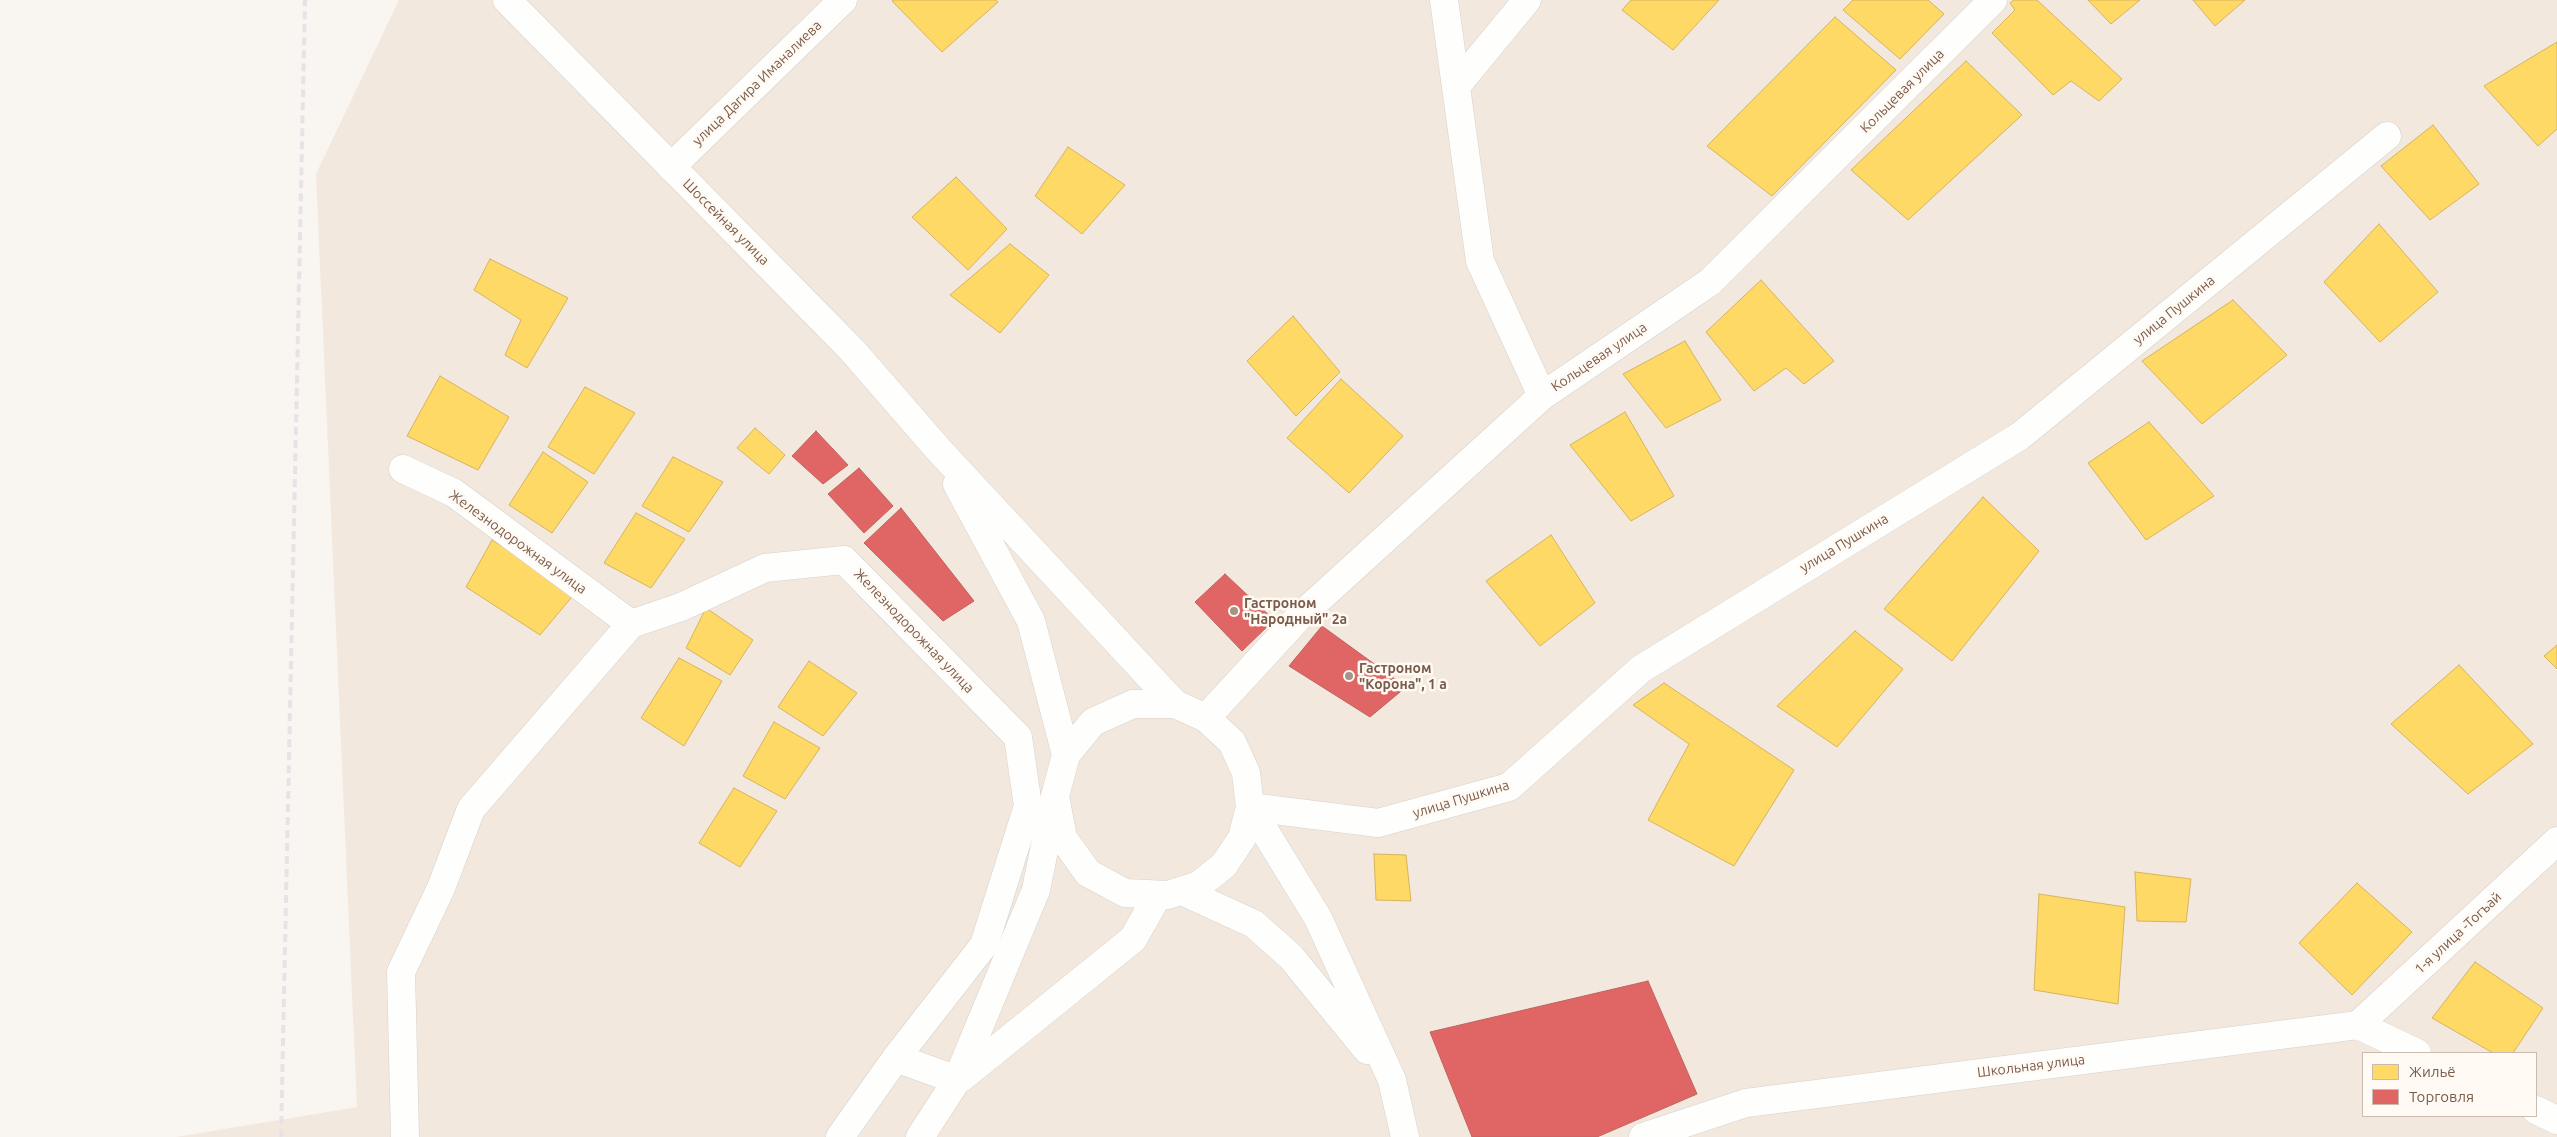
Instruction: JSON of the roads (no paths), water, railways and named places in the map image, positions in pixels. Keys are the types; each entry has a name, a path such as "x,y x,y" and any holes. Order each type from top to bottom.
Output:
{"street":[{"name":"Шоссейная улица","path":"507,0 852,350 938,449"},
{"name":"улица Дагира Иманалиева","path":"671,166 843,0"},
{"path":"1444,0 1480,261 1542,396"},
{"path":"1457,86 1527,0"},
{"name":"Кольцевая улица","path":"1206,718 1298,618 1542,396 1710,282 1993,0"},
{"name":"улица Пушкина","path":"1250,806 1378,823 1509,787 1641,669 2020,436 2388,136"},
{"path":"938,449 1175,704 1206,718 1232,742 1246,772 1250,806 1242,838 1224,865 1199,885 1170,893 1125,893 1088,873 1063,838 1055,796"},
{"path":"938,449 1031,621 1066,755"},
{"name":"Железнодорожная улица","path":"403,469 454,494 631,624 681,607 765,568 844,560 1018,737 1028,806 984,945 896,1058"},
{"path":"405,1137 401,972 441,888 471,809 631,624"},
{"path":"920,1137 958,1080 1036,890 1055,796 1066,755 1093,722 1133,704 1175,704"},
{"path":"1250,806 1318,918 1392,1080 1405,1137"},
{"name":"1-я улица -Тогъай","path":"2358,1025 2557,841"},
{"path":"1170,893 1254,924 1291,957 1392,1080"},
{"path":"958,1080 1133,939 1170,893"},
{"path":"2358,1025 2415,1052"},
{"name":"Школьная улица","path":"1644,1137 1746,1103 2358,1025"},
{"path":"840,1137 896,1058 958,1080"},
{"path":"2537,1110 2557,1120"}],"railway":[{"path":"281,1137 305,0"}],"place":[{"name":"Гастроном \"Народный\" 2а","path":"1234,611"},
{"name":"Гастроном \"Корона\", 1 а","path":"1349,676"}]}
